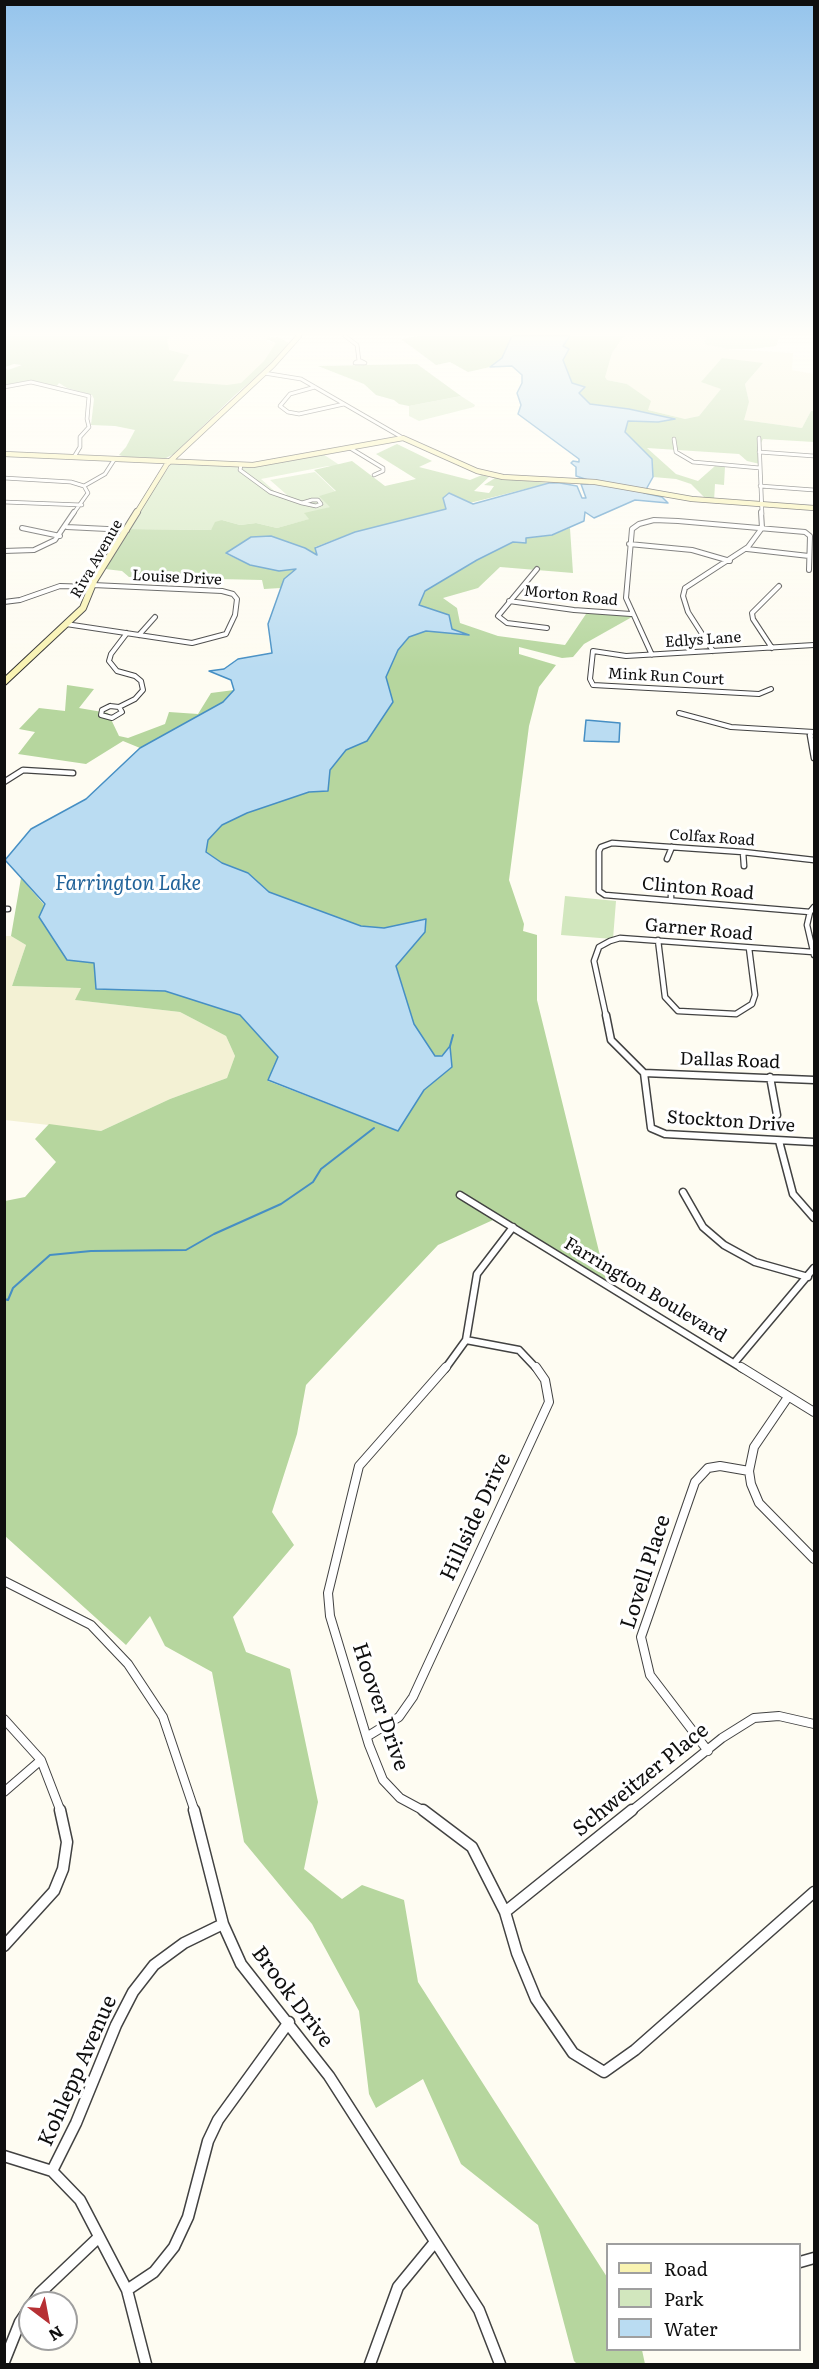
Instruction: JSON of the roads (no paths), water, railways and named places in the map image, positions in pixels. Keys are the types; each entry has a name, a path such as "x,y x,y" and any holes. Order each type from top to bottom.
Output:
{"street":[{"path":"74,457 80,447"},
{"name":"Riva Avenue","path":"4,681 83,608 93,586 169,462 185,447"},
{"path":"4,454 241,465 269,463 358,447"},
{"path":"424,447 488,474 532,480 615,485 662,495 814,508"},
{"path":"675,447 676,452 693,462 760,468"},
{"path":"713,651 688,612 683,596 685,588 747,549 762,528 759,447"},
{"path":"350,448 383,468 383,471 374,475"},
{"path":"759,452 814,456"},
{"path":"84,486 105,474 114,460"},
{"path":"241,465 240,470 270,492 302,503 316,506 321,504 318,500 302,503"},
{"path":"4,478 71,482 84,486 88,493 60,536 49,544 34,549 4,551"},
{"path":"760,486 814,490"},
{"path":"4,502 82,505"},
{"path":"652,655 631,614 626,598 632,529 654,520 807,533 810,536 809,570"},
{"path":"67,526 127,530"},
{"path":"22,528 60,536"},
{"path":"630,544 693,550 730,561"},
{"path":"747,549 809,556"},
{"path":"537,569 498,616 502,620 547,628"},
{"path":"4,602 20,600 60,586 93,586"},
{"name":"Louise Drive","path":"66,624 192,643 220,637 230,629 237,598 233,594 207,589 93,586"},
{"path":"771,648 753,619 752,613 779,586"},
{"name":"Morton Road","path":"509,601 574,610 631,614"},
{"path":"139,635 155,617"},
{"path":"119,707 122,712 115,717 105,717 100,713 107,707 119,707 135,699 143,690 141,681 135,676 117,671 109,661 111,654 127,633"},
{"name":"Edlys Lane","path":"593,651 626,656 814,645"},
{"name":"Mink Run Court","path":"593,651 590,679 593,685 759,694 771,689"},
{"path":"680,713 731,727 812,732 814,758"},
{"path":"4,782 23,770 73,773"},
{"name":"Colfax Road","path":"598,877 599,851 607,844 742,852 814,860"},
{"path":"667,859 672,847"},
{"path":"742,852 744,866"},
{"name":"Clinton Road","path":"598,877 599,891 605,895 812,910"},
{"path":"671,888 671,900"},
{"path":"812,910 807,925 814,954"},
{"name":"Garner Road","path":"644,1072 611,1040 594,961 599,947 610,940 620,938 814,954"},
{"path":"658,940 664,997 678,1011 736,1014 752,1004 755,995 749,948"},
{"name":"Dallas Road","path":"644,1072 814,1080"},
{"name":"Stockton Drive","path":"644,1072 651,1128 657,1132 814,1142"},
{"path":"770,1077 777,1115"},
{"path":"779,1141 793,1194 814,1218"},
{"path":"683,1192 703,1227 724,1245 755,1262 807,1277"},
{"name":"Farrington Boulevard","path":"460,1195 814,1412"},
{"name":"Hoover Drive","path":"513,1227 477,1274 466,1340 448,1364 359,1466 328,1593 330,1616 383,1780 400,1798 426,1812 472,1847 505,1912 536,1999 573,2053 604,2072 635,2050 814,1892"},
{"path":"735,1362 814,1268"},
{"name":"Hillside Drive","path":"368,1736 399,1717 413,1697 549,1402 545,1380 534,1364 519,1350 466,1340"},
{"path":"788,1397 754,1447 749,1471 751,1484 759,1503 814,1558"},
{"name":"Lovell Place","path":"708,1751 650,1675 641,1637 695,1482 708,1468 720,1466 749,1471"},
{"name":"Brook Drive","path":"4,1581 91,1625 128,1664 163,1717 191,1798 223,1924 241,1964 289,2022 329,2076 479,2310 500,2364"},
{"name":"Schweitzer Place","path":"505,1912 722,1738 754,1718 779,1716 814,1724"},
{"path":"4,1719 41,1760 62,1815 68,1842 63,1869 54,1891 4,1946"},
{"path":"4,1792 41,1760"},
{"name":"Kohlepp Avenue","path":"52,2171 76,2123 116,2025 133,1992 154,1965 184,1943 223,1924"},
{"path":"127,2290 154,2272 174,2247 188,2217 208,2141 218,2120 289,2022"},
{"path":"4,2156 52,2171 80,2200 127,2290 146,2364"},
{"path":"42,2291 99,2237"},
{"path":"370,2364 398,2287 435,2242"},
{"path":"4,2362 18,2327"}],"water":[{"name":"Farrington Lake","path":"562,447 640,447 652,459 653,477 644,493 662,497 668,503 635,500 594,518 585,512 584,521 552,535 526,538 526,543 513,542 425,591 419,605 449,615 452,629 469,635 426,631 409,637 398,650 386,677 393,702 367,741 346,750 330,770 328,791 309,792 247,813 222,825 208,840 206,852 222,863 248,873 269,892 361,926 384,928 426,919 425,932 396,966 414,1024 435,1056 442,1056 450,1046 452,1067 424,1090 398,1131 268,1080 278,1057 240,1015 165,991 96,989 94,963 67,960 39,917 45,904 5,860 31,829 86,799 140,748 223,702 234,690 231,680 209,671 224,669 238,659 272,653 268,624 284,579 296,569 279,571 250,565 226,553 251,537 271,536 305,548 317,555 315,548 355,532 446,509 443,498 449,493 473,504 549,483 560,483 577,486 582,498 586,498 581,484 588,484 588,480 576,476 576,467 571,463 579,462 579,459"},
{"path":"586,720 620,723 619,742 584,741"}],"waterway":[{"path":"450,1046 453,1035"},
{"path":"4,1299 8,1300 13,1288 50,1255 91,1251 186,1250 214,1234 281,1204 313,1182 321,1169 374,1128"}]}
